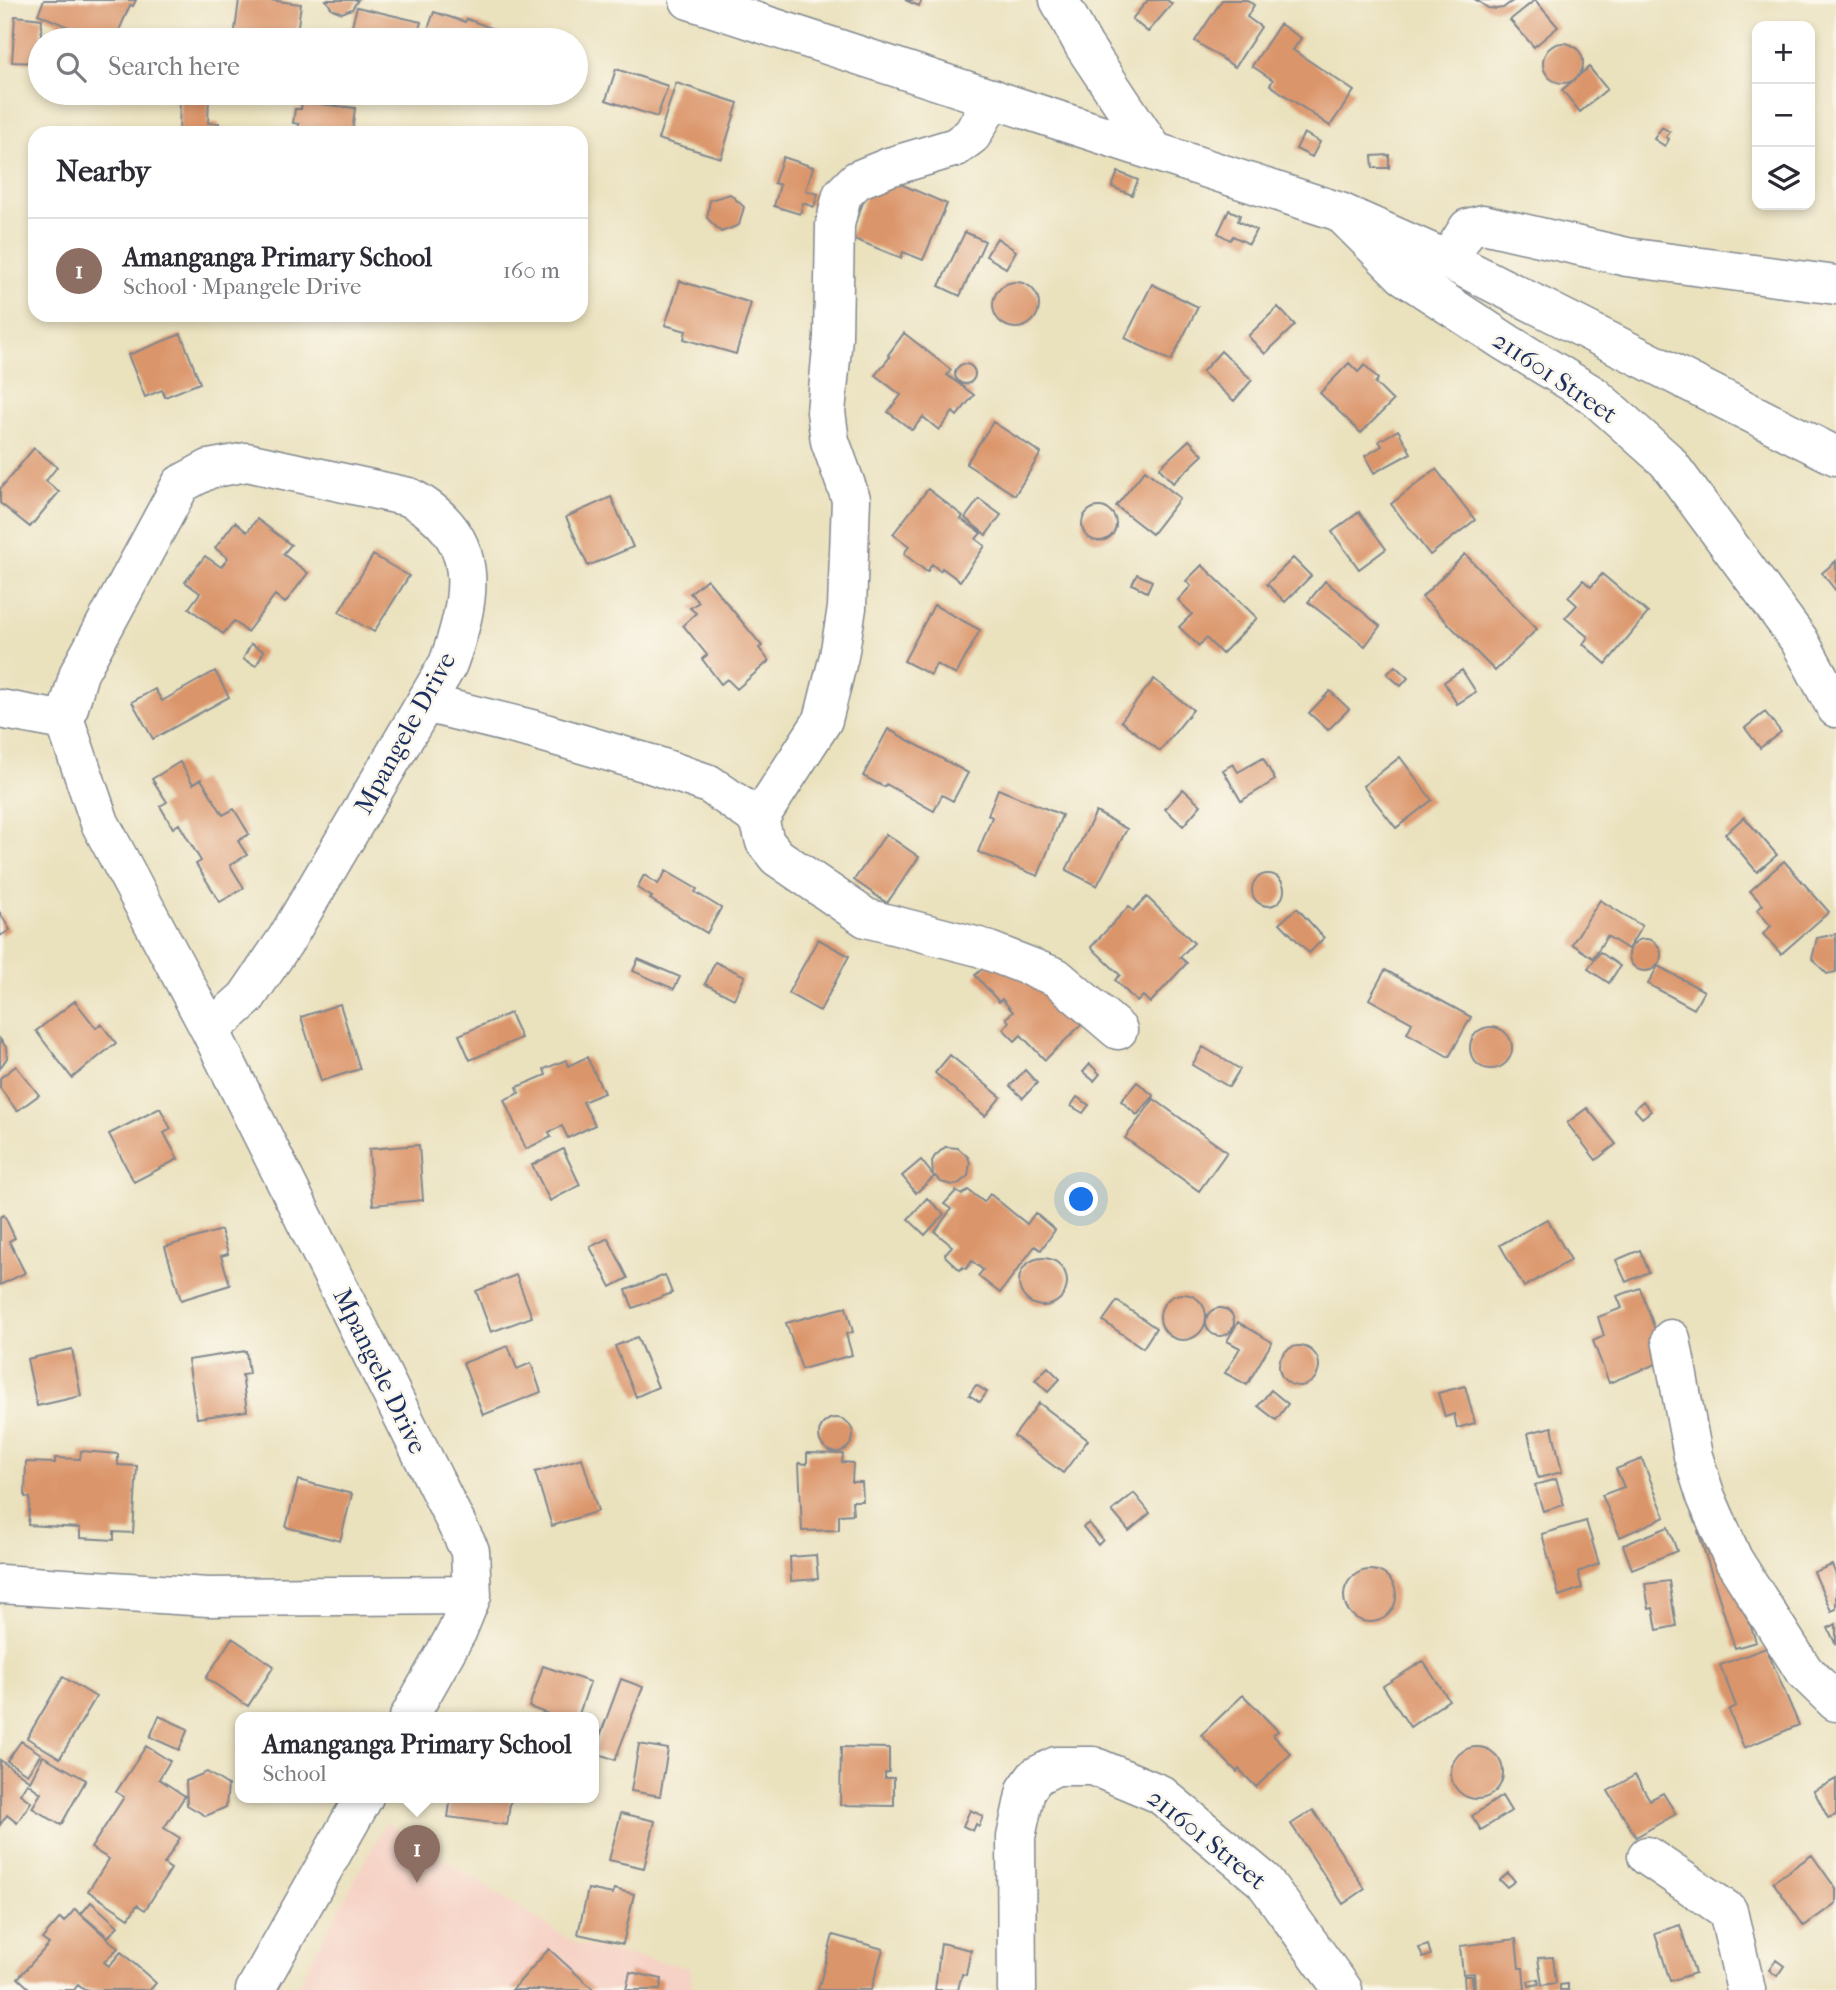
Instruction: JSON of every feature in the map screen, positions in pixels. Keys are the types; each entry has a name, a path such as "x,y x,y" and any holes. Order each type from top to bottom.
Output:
{"street":[{"path":"689,0 1340,212 1448,260 1836,456"},
{"path":"1059,0 1084,46 1154,151"},
{"path":"759,819 823,720 839,656 846,608 852,499 830,441 826,412 833,337 835,225 842,195 857,180 889,167 956,147 972,135 993,98"},
{"name":"211601 Street","path":"1340,212 1403,275 1593,395 1667,461 1799,640 1836,708"},
{"path":"1448,260 1468,228 1483,224 1627,257 1836,285"},
{"name":"Mpangele Drive","path":"210,1030 246,998 287,938 448,664 461,629 468,575 455,534 431,508 409,497 247,462 209,469 181,484 79,673 65,720 100,824 210,1030 470,1551 472,1595 457,1632 412,1712"},
{"path":"425,703 531,729 652,764 709,784 759,819 765,842 777,857 866,918 979,947 1056,977 1118,1030"},
{"path":"0,709 65,720"},
{"path":"1671,1339 1693,1456 1706,1497 1733,1559 1804,1671 1836,1702"},
{"path":"0,1584 208,1597 472,1595"},
{"name":"211601 Street","path":"1017,1990 1016,1837 1026,1790 1035,1776 1056,1766 1093,1766 1160,1794 1264,1881 1343,1990"},
{"path":"255,1990 361,1803"},
{"path":"1647,1856 1728,1912 1746,1990"}],"shaded area":[{"path":"386,1822 576,1944 689,1968 692,1990 295,1990"}],"building":[{"path":"44,0 136,0 133,6 130,5 120,28 71,28 38,14"},
{"path":"239,0 301,4 298,28 235,28"},
{"path":"326,0 358,0 352,9 342,13 332,9"},
{"path":"905,0 922,0 919,6"},
{"path":"1148,0 1167,0 1172,4 1148,32 1132,19"},
{"path":"1222,0 1247,0 1254,5 1247,17 1261,27 1235,67 1195,41"},
{"path":"1476,0 1514,0 1503,8 1496,9 1488,8"},
{"path":"1535,0 1558,27 1534,47 1510,20"},
{"path":"357,7 421,22 419,28 351,28"},
{"path":"434,12 465,22 467,19 491,28 428,28"},
{"path":"15,16 42,19 41,28 28,28 28,63 12,62"},
{"path":"1280,24 1301,38 1293,50 1354,91 1330,126 1270,85 1273,80 1252,66"},
{"path":"1563,43 1577,49 1583,63 1577,77 1563,83 1549,77 1543,63 1549,49"},
{"path":"1589,67 1607,89 1580,112 1562,90"},
{"path":"616,69 668,86 657,117 606,100"},
{"path":"676,83 738,103 721,158 658,139"},
{"path":"180,105 209,105 208,123 219,123 219,126 179,126"},
{"path":"302,105 355,108 353,126 299,126 293,123 295,109 301,109"},
{"path":"1662,127 1670,132 1665,146 1654,139"},
{"path":"1304,133 1320,142 1312,157 1296,149"},
{"path":"1389,155 1389,168 1373,168 1372,156"},
{"path":"783,157 813,167 806,191 818,194 814,207 803,203 800,214 774,206 780,185 774,183"},
{"path":"1118,172 1138,180 1132,195 1112,187"},
{"path":"875,173 947,204 923,260 903,252 901,258 849,237"},
{"path":"730,194 744,207 739,225 721,232 707,218 710,200"},
{"path":"1229,210 1240,215 1238,221 1256,230 1249,244 1233,236 1230,240 1218,233"},
{"path":"965,232 985,241 960,296 939,286"},
{"path":"997,238 1016,251 1006,268 986,256"},
{"path":"680,281 751,303 736,354 684,339 686,331 665,325"},
{"path":"1016,282 1032,289 1039,305 1032,321 1016,328 1000,321 993,305 1000,289"},
{"path":"1152,284 1198,307 1171,361 1125,338"},
{"path":"1278,307 1295,325 1265,354 1248,336"},
{"path":"904,333 951,370 947,375 974,395 957,416 953,412 939,430 923,417 912,430 888,412 901,395 875,375 890,357 888,355"},
{"path":"181,334 200,383 165,397 162,390 145,397 128,355"},
{"path":"1221,351 1252,380 1234,401 1202,372"},
{"path":"1349,363 1358,372 1365,365 1378,379 1375,383 1393,401 1361,433 1320,393"},
{"path":"965,364 972,367 975,374 972,381 965,384 958,381 955,374 958,367"},
{"path":"993,422 1041,453 1015,495 966,464"},
{"path":"1398,430 1411,453 1374,473 1365,456 1382,446 1379,441"},
{"path":"1189,440 1203,455 1173,483 1159,468"},
{"path":"34,448 57,467 46,481 59,492 30,527 0,503 0,489"},
{"path":"1436,469 1475,520 1430,555 1391,504"},
{"path":"1145,470 1180,498 1152,534 1116,506"},
{"path":"928,489 981,533 976,539 985,546 960,581 932,564 927,572 904,554 909,546 893,534"},
{"path":"611,497 633,547 588,566 566,517"},
{"path":"979,499 1001,515 986,535 965,518"},
{"path":"1099,507 1111,512 1116,524 1111,536 1099,541 1087,536 1082,524 1087,512"},
{"path":"1359,512 1386,549 1359,569 1332,532"},
{"path":"257,519 291,545 283,554 308,573 285,603 275,595 247,632 234,621 223,634 189,608 200,593 185,582 205,556 221,567 228,558 215,548 235,522 247,532"},
{"path":"1465,554 1537,629 1495,671 1422,597"},
{"path":"373,555 409,576 374,632 339,612"},
{"path":"1293,558 1311,576 1285,602 1267,584"},
{"path":"1836,561 1836,591 1822,573"},
{"path":"1202,565 1257,618 1222,654 1206,638 1199,646 1179,627 1192,614 1178,600 1191,586 1186,581"},
{"path":"1137,574 1152,581 1147,592 1132,584"},
{"path":"1602,574 1648,613 1606,664 1583,644 1588,637 1565,618 1577,605 1568,597 1583,580 1591,587"},
{"path":"707,579 762,646 759,648 769,661 737,689 727,679 721,684 702,659 707,655 683,625 696,613 690,608 699,602 690,593"},
{"path":"1325,581 1380,626 1365,646 1308,602"},
{"path":"934,605 980,630 956,675 936,664 931,675 904,661"},
{"path":"251,644 264,651 256,666 243,659"},
{"path":"1395,666 1408,678 1401,686 1387,674"},
{"path":"1462,670 1476,692 1457,704 1444,682"},
{"path":"215,671 229,697 153,739 132,702 155,689 162,701"},
{"path":"1154,679 1193,710 1160,751 1121,721"},
{"path":"1330,691 1349,709 1328,730 1309,713"},
{"path":"1765,712 1781,732 1760,748 1745,728"},
{"path":"888,729 968,773 953,801 942,795 934,811 886,784 884,787 863,776"},
{"path":"1400,757 1432,800 1396,828 1363,786"},
{"path":"1263,758 1275,780 1241,801 1223,770 1233,764 1238,772"},
{"path":"180,762 193,784 201,779 223,815 234,809 249,834 238,841 247,855 230,865 244,888 220,902 196,864 201,861 179,824 173,828 160,806 167,802 152,779"},
{"path":"998,789 1062,815 1038,876 978,852 992,817 988,815"},
{"path":"1183,789 1201,805 1183,826 1165,809"},
{"path":"1096,812 1127,829 1097,886 1066,870"},
{"path":"1744,817 1777,855 1757,872 1725,834"},
{"path":"886,834 919,857 887,903 854,880"},
{"path":"1784,861 1829,912 1781,954 1763,934 1771,926 1757,910 1763,905 1750,891"},
{"path":"666,871 697,889 695,892 721,908 707,933 650,899 652,897 637,888 644,875 658,884"},
{"path":"1268,874 1279,879 1284,890 1279,901 1268,906 1257,901 1252,890 1257,879"},
{"path":"1147,897 1194,943 1180,957 1187,963 1150,1003 1143,996 1137,1002 1115,980 1120,975 1091,947 1129,906 1133,911"},
{"path":"1600,900 1642,926 1628,949 1607,936 1593,958 1572,944"},
{"path":"1297,908 1324,938 1309,953 1280,923"},
{"path":"0,913 10,930 0,936"},
{"path":"1836,934 1836,972 1827,974 1812,959 1817,938"},
{"path":"818,939 849,956 820,1011 788,993"},
{"path":"1645,939 1656,944 1661,955 1656,966 1645,971 1634,966 1629,955 1634,944"},
{"path":"1600,952 1620,966 1609,983 1588,969"},
{"path":"998,956 1028,974 1087,1019 1045,1060 1021,1035 1015,1041 1003,1029 1009,1022 1006,1018 1013,1012 1002,999 999,1002 975,975"},
{"path":"638,959 680,977 674,989 633,971"},
{"path":"715,962 745,976 734,999 705,984"},
{"path":"1658,966 1704,991 1694,1009 1648,984"},
{"path":"1385,970 1471,1017 1449,1057 1407,1033 1412,1023 1369,999"},
{"path":"75,1001 96,1028 101,1024 116,1043 72,1078 36,1031"},
{"path":"340,1004 360,1069 321,1081 301,1017"},
{"path":"510,1013 521,1038 470,1060 459,1035"},
{"path":"1491,1027 1506,1033 1512,1048 1506,1063 1491,1069 1476,1063 1470,1048 1476,1033"},
{"path":"0,1039 6,1047 7,1058 0,1068"},
{"path":"1203,1047 1240,1069 1229,1087 1192,1065"},
{"path":"950,1055 1001,1097 985,1116 935,1073"},
{"path":"587,1057 604,1093 583,1102 595,1125 568,1138 562,1126 549,1132 551,1137 526,1149 504,1100 519,1093 517,1087 546,1075 544,1069 566,1060 568,1066"},
{"path":"1090,1064 1100,1074 1094,1081 1083,1072"},
{"path":"16,1066 39,1095 17,1111 0,1088 0,1078"},
{"path":"1025,1070 1037,1083 1023,1098 1010,1086"},
{"path":"1137,1082 1154,1096 1137,1115 1121,1101"},
{"path":"1077,1097 1089,1105 1083,1113 1071,1106"},
{"path":"1154,1099 1227,1152 1199,1191 1125,1138"},
{"path":"1643,1101 1651,1111 1642,1118 1634,1109"},
{"path":"160,1108 171,1129 164,1133 178,1159 134,1182 109,1134"},
{"path":"1587,1108 1616,1144 1596,1160 1567,1123"},
{"path":"419,1145 423,1200 373,1205 369,1149"},
{"path":"945,1147 958,1148 968,1157 968,1176 952,1185 941,1182 935,1176 916,1193 902,1176 921,1160 933,1175 932,1161"},
{"path":"563,1149 580,1185 550,1201 532,1165"},
{"path":"968,1190 984,1202 990,1194 1027,1224 1035,1213 1055,1230 1041,1250 1035,1246 1000,1293 978,1276 983,1270 972,1261 966,1269 963,1267 960,1270 946,1257 945,1254 952,1246 935,1232 951,1209 944,1204 956,1191 962,1195"},
{"path":"927,1198 944,1214 925,1235 908,1219"},
{"path":"4,1215 15,1238 9,1241 25,1273 0,1285 0,1217"},
{"path":"1547,1219 1571,1260 1524,1287 1500,1245"},
{"path":"221,1230 228,1254 221,1256 230,1285 181,1300 165,1247"},
{"path":"608,1238 628,1278 611,1287 590,1247"},
{"path":"1640,1250 1649,1272 1626,1282 1616,1260"},
{"path":"1043,1258 1060,1265 1067,1282 1060,1299 1043,1306 1026,1299 1019,1282 1026,1265"},
{"path":"516,1275 532,1317 491,1332 476,1291"},
{"path":"665,1275 672,1293 633,1308 626,1290"},
{"path":"1640,1288 1666,1360 1609,1383 1593,1341 1604,1336 1598,1317 1622,1308 1617,1296"},
{"path":"1183,1294 1199,1301 1206,1317 1199,1333 1183,1340 1167,1333 1160,1317 1167,1301"},
{"path":"1117,1301 1156,1328 1143,1348 1103,1321"},
{"path":"846,1307 853,1332 846,1334 852,1355 802,1369 786,1323"},
{"path":"1220,1308 1230,1312 1234,1322 1230,1332 1220,1336 1210,1332 1206,1322 1210,1312"},
{"path":"1238,1322 1272,1342 1247,1385 1225,1373 1240,1348 1227,1341"},
{"path":"637,1337 658,1387 636,1397 615,1346"},
{"path":"508,1346 517,1369 531,1363 541,1392 483,1415 463,1363"},
{"path":"1299,1346 1313,1352 1319,1366 1313,1380 1299,1386 1285,1380 1279,1366 1285,1352"},
{"path":"72,1349 81,1396 37,1406 27,1359"},
{"path":"246,1351 249,1374 242,1375 247,1411 197,1418 188,1360"},
{"path":"1048,1367 1060,1379 1048,1392 1035,1380"},
{"path":"976,1385 987,1392 980,1402 969,1395"},
{"path":"1465,1386 1475,1423 1457,1428 1454,1414 1445,1417 1438,1393"},
{"path":"1271,1390 1288,1404 1276,1420 1258,1406"},
{"path":"1039,1403 1088,1440 1063,1473 1014,1436"},
{"path":"836,1418 848,1423 853,1435 848,1447 836,1452 824,1447 819,1435 824,1423"},
{"path":"1552,1427 1562,1472 1538,1478 1528,1433"},
{"path":"81,1451 118,1454 118,1465 137,1466 133,1533 114,1532 114,1540 80,1538 80,1528 28,1525 30,1498 25,1497 26,1462 55,1463 55,1458 80,1459"},
{"path":"807,1453 843,1454 842,1462 853,1463 852,1482 862,1482 863,1501 852,1501 853,1514 839,1515 839,1530 802,1531 799,1463 807,1464"},
{"path":"582,1458 598,1511 552,1526 535,1472"},
{"path":"1642,1459 1665,1517 1620,1537 1602,1495 1624,1487 1616,1469"},
{"path":"1556,1479 1564,1505 1543,1511 1535,1485"},
{"path":"298,1480 352,1494 340,1541 286,1527"},
{"path":"1134,1493 1150,1513 1129,1531 1112,1511"},
{"path":"1586,1521 1599,1564 1578,1572 1582,1588 1559,1596 1542,1534"},
{"path":"1089,1523 1103,1540 1098,1545 1083,1527"},
{"path":"1717,1525 1756,1642 1735,1648 1698,1531"},
{"path":"1668,1527 1677,1551 1632,1569 1623,1545"},
{"path":"816,1555 818,1579 791,1581 790,1557"},
{"path":"1832,1565 1836,1575 1836,1609 1831,1611 1814,1572"},
{"path":"1370,1570 1380,1572 1388,1578 1394,1586 1394,1606 1388,1614 1380,1620 1370,1622 1360,1620 1352,1614 1346,1606 1344,1596 1346,1586 1352,1578 1360,1572"},
{"path":"1669,1581 1676,1626 1657,1630 1653,1608 1649,1609 1645,1584"},
{"path":"1836,1624 1836,1645 1828,1628"},
{"path":"232,1638 274,1666 248,1706 206,1678"},
{"path":"1766,1648 1799,1725 1744,1748 1729,1710 1736,1706 1720,1665"},
{"path":"1423,1661 1449,1700 1410,1727 1383,1686"},
{"path":"543,1666 590,1682 580,1712 542,1712 529,1707"},
{"path":"63,1677 96,1697 60,1758 27,1738"},
{"path":"621,1679 643,1687 615,1760 599,1754 599,1738"},
{"path":"1243,1695 1278,1731 1273,1735 1291,1754 1256,1787 1239,1769 1237,1772 1201,1735"},
{"path":"159,1716 188,1729 179,1750 150,1737"},
{"path":"21,1741 41,1754 27,1774 7,1761"},
{"path":"639,1744 668,1749 660,1796 631,1791"},
{"path":"146,1746 170,1761 159,1779 185,1796 164,1828 180,1838 164,1864 171,1869 145,1910 137,1905 129,1918 88,1891 109,1859 91,1848 124,1797 116,1792"},
{"path":"841,1747 889,1748 889,1772 885,1773 885,1778 894,1778 894,1806 840,1805"},
{"path":"1477,1747 1496,1754 1503,1773 1496,1792 1477,1799 1458,1792 1451,1773 1458,1754"},
{"path":"43,1756 86,1780 61,1825 32,1808 41,1793 27,1783 20,1794 31,1802 17,1823 7,1815 0,1825 0,1760 30,1781"},
{"path":"207,1772 228,1785 226,1807 206,1816 187,1805 186,1781"},
{"path":"1635,1775 1650,1800 1663,1793 1676,1814 1636,1837 1608,1791"},
{"path":"1836,1779 1836,1815 1828,1818 1814,1791"},
{"path":"1502,1796 1511,1811 1481,1830 1472,1816"},
{"path":"450,1803 510,1803 507,1825 448,1817"},
{"path":"970,1810 983,1816 979,1826 976,1824 973,1831 963,1826"},
{"path":"1313,1810 1365,1889 1343,1904 1291,1824"},
{"path":"621,1813 655,1821 644,1868 609,1860"},
{"path":"1812,1855 1836,1889 1836,1903 1804,1926 1773,1882"},
{"path":"1508,1873 1515,1881 1507,1887 1500,1880"},
{"path":"588,1889 613,1894 614,1889 634,1894 623,1944 578,1934"},
{"path":"91,1902 118,1926 108,1937 81,1914"},
{"path":"75,1909 118,1948 104,1962 109,1966 121,1952 156,1983 150,1990 84,1990 78,1985 74,1990 31,1990 18,1978 49,1944 42,1939 60,1918 64,1922"},
{"path":"1680,1925 1695,1973 1670,1981 1655,1933"},
{"path":"833,1935 883,1949 871,1990 818,1990"},
{"path":"1516,1939 1525,1990 1475,1990 1474,1973 1463,1974 1460,1946"},
{"path":"941,1943 971,1950 966,1975 962,1974 958,1990 935,1990"},
{"path":"1428,1945 1431,1955 1423,1958 1419,1948"},
{"path":"549,1949 594,1990 512,1990"},
{"path":"1553,1957 1556,1983 1542,1985 1538,1958"},
{"path":"1776,1960 1784,1966 1777,1976 1769,1970"},
{"path":"630,1972 662,1979 660,1990 626,1990"},
{"path":"1464,1976 1472,1976 1473,1990 1465,1990"},
{"path":"1538,1979 1539,1984 1529,1986 1528,1981"},
{"path":"1568,1984 1568,1990 1560,1990 1560,1985"}],"place":[{"name":"Amanganga Primary School","path":"417,1883"}]}
